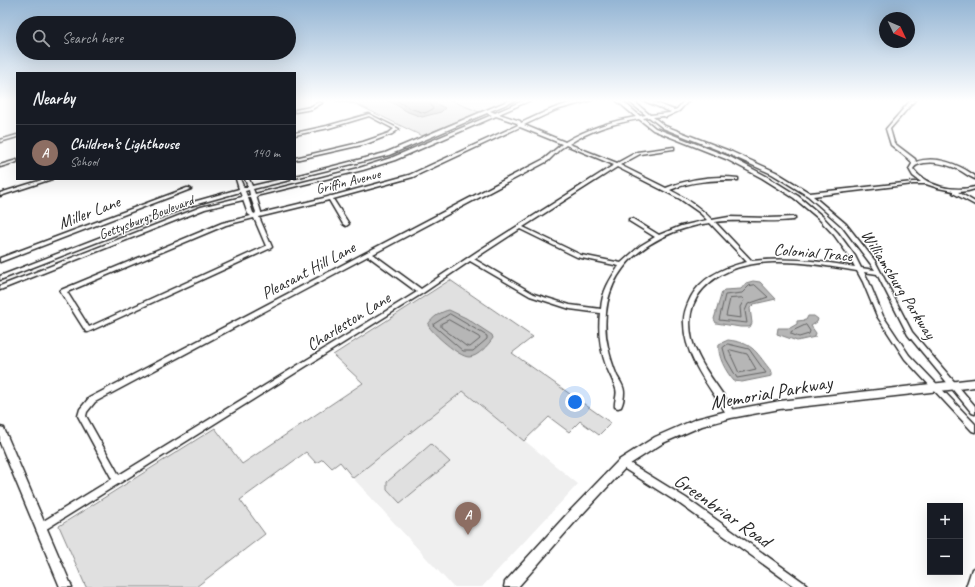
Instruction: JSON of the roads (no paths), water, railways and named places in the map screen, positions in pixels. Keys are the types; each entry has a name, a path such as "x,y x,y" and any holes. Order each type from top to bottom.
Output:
{"main road":[{"path":"953,385 975,383"},
{"name":"Memorial Parkway","path":"510,587 571,518 623,463 659,440 700,422 731,414 780,405 953,385"},
{"path":"0,431 66,587"}],"street":[{"path":"296,134 326,127"},
{"path":"296,159 376,139 397,129 394,127"},
{"path":"296,177 382,156 451,127"},
{"name":"Gettysburg Boulevard","path":"0,288 183,215 245,196 384,162 466,127"},
{"name":"Griffin Avenue","path":"256,216 269,247 88,330 63,291 204,232 256,216 411,176 515,127"},
{"path":"526,127 617,165 690,204 711,222 751,263"},
{"name":"Pleasant Hill Lane","path":"117,480 82,416 83,411 92,400 546,160 566,144 600,127"},
{"name":"Williamsburg Parkway","path":"653,127 665,135 741,164 796,197 836,234 860,270 880,316 907,357 934,387 962,413 975,429"},
{"name":"Williamsburg Parkway","path":"665,127 749,161 774,174 809,195 844,225 860,243 879,273 910,333 975,411"},
{"path":"888,127 894,145 913,160 914,165 911,169 914,174 928,183 962,194 975,204"},
{"path":"0,141 16,136"},
{"path":"893,142 912,155 930,162 951,166 973,175 975,178"},
{"name":"Charleston Lane","path":"40,528 421,292 617,165 639,153 673,148"},
{"path":"0,166 16,161"},
{"path":"741,164 749,161"},
{"path":"914,165 930,162"},
{"path":"864,189 909,179 914,174"},
{"path":"666,190 683,182 736,179"},
{"path":"0,195 47,180"},
{"path":"238,180 251,214 256,216 259,212 247,180"},
{"name":"Gettysburg Boulevard","path":"0,278 188,205 284,180"},
{"path":"796,197 913,183 928,183"},
{"name":"Miller Lane","path":"0,260 188,189"},
{"path":"950,190 973,189 975,199"},
{"path":"330,197 346,224"},
{"path":"618,405 621,391 605,354 602,311 608,286 622,265 634,252 677,229 729,219 781,220 793,218"},
{"path":"631,220 660,237"},
{"path":"520,227 579,256 622,265"},
{"path":"369,254 421,292"},
{"path":"470,259 532,295 570,307 602,311"},
{"name":"Colonial Trace","path":"731,414 706,376 690,340 687,326 689,306 693,296 701,285 733,268 766,260 794,261 879,273"},
{"name":"Greenbriar Road","path":"623,463 683,501 803,587"},
{"path":"971,587 975,572"}],"water":[{"path":"753,281 760,282 776,299 754,304 750,308 752,323 750,327 716,323 714,319 722,292 724,290 741,289 746,283"},
{"path":"449,310 466,318 492,335 493,338 486,347 476,355 469,357 459,353 446,344 430,329 428,325 434,317"},
{"path":"808,316 814,316 818,319 817,322 811,326 816,333 815,337 797,341 777,334 778,328 790,328 797,324 797,321 806,320"},
{"path":"728,340 737,341 750,346 772,372 772,376 742,382 734,381 725,369 719,354 719,344"}],"place":[{"name":"Children’s Lighthouse","path":"468,535"}]}
